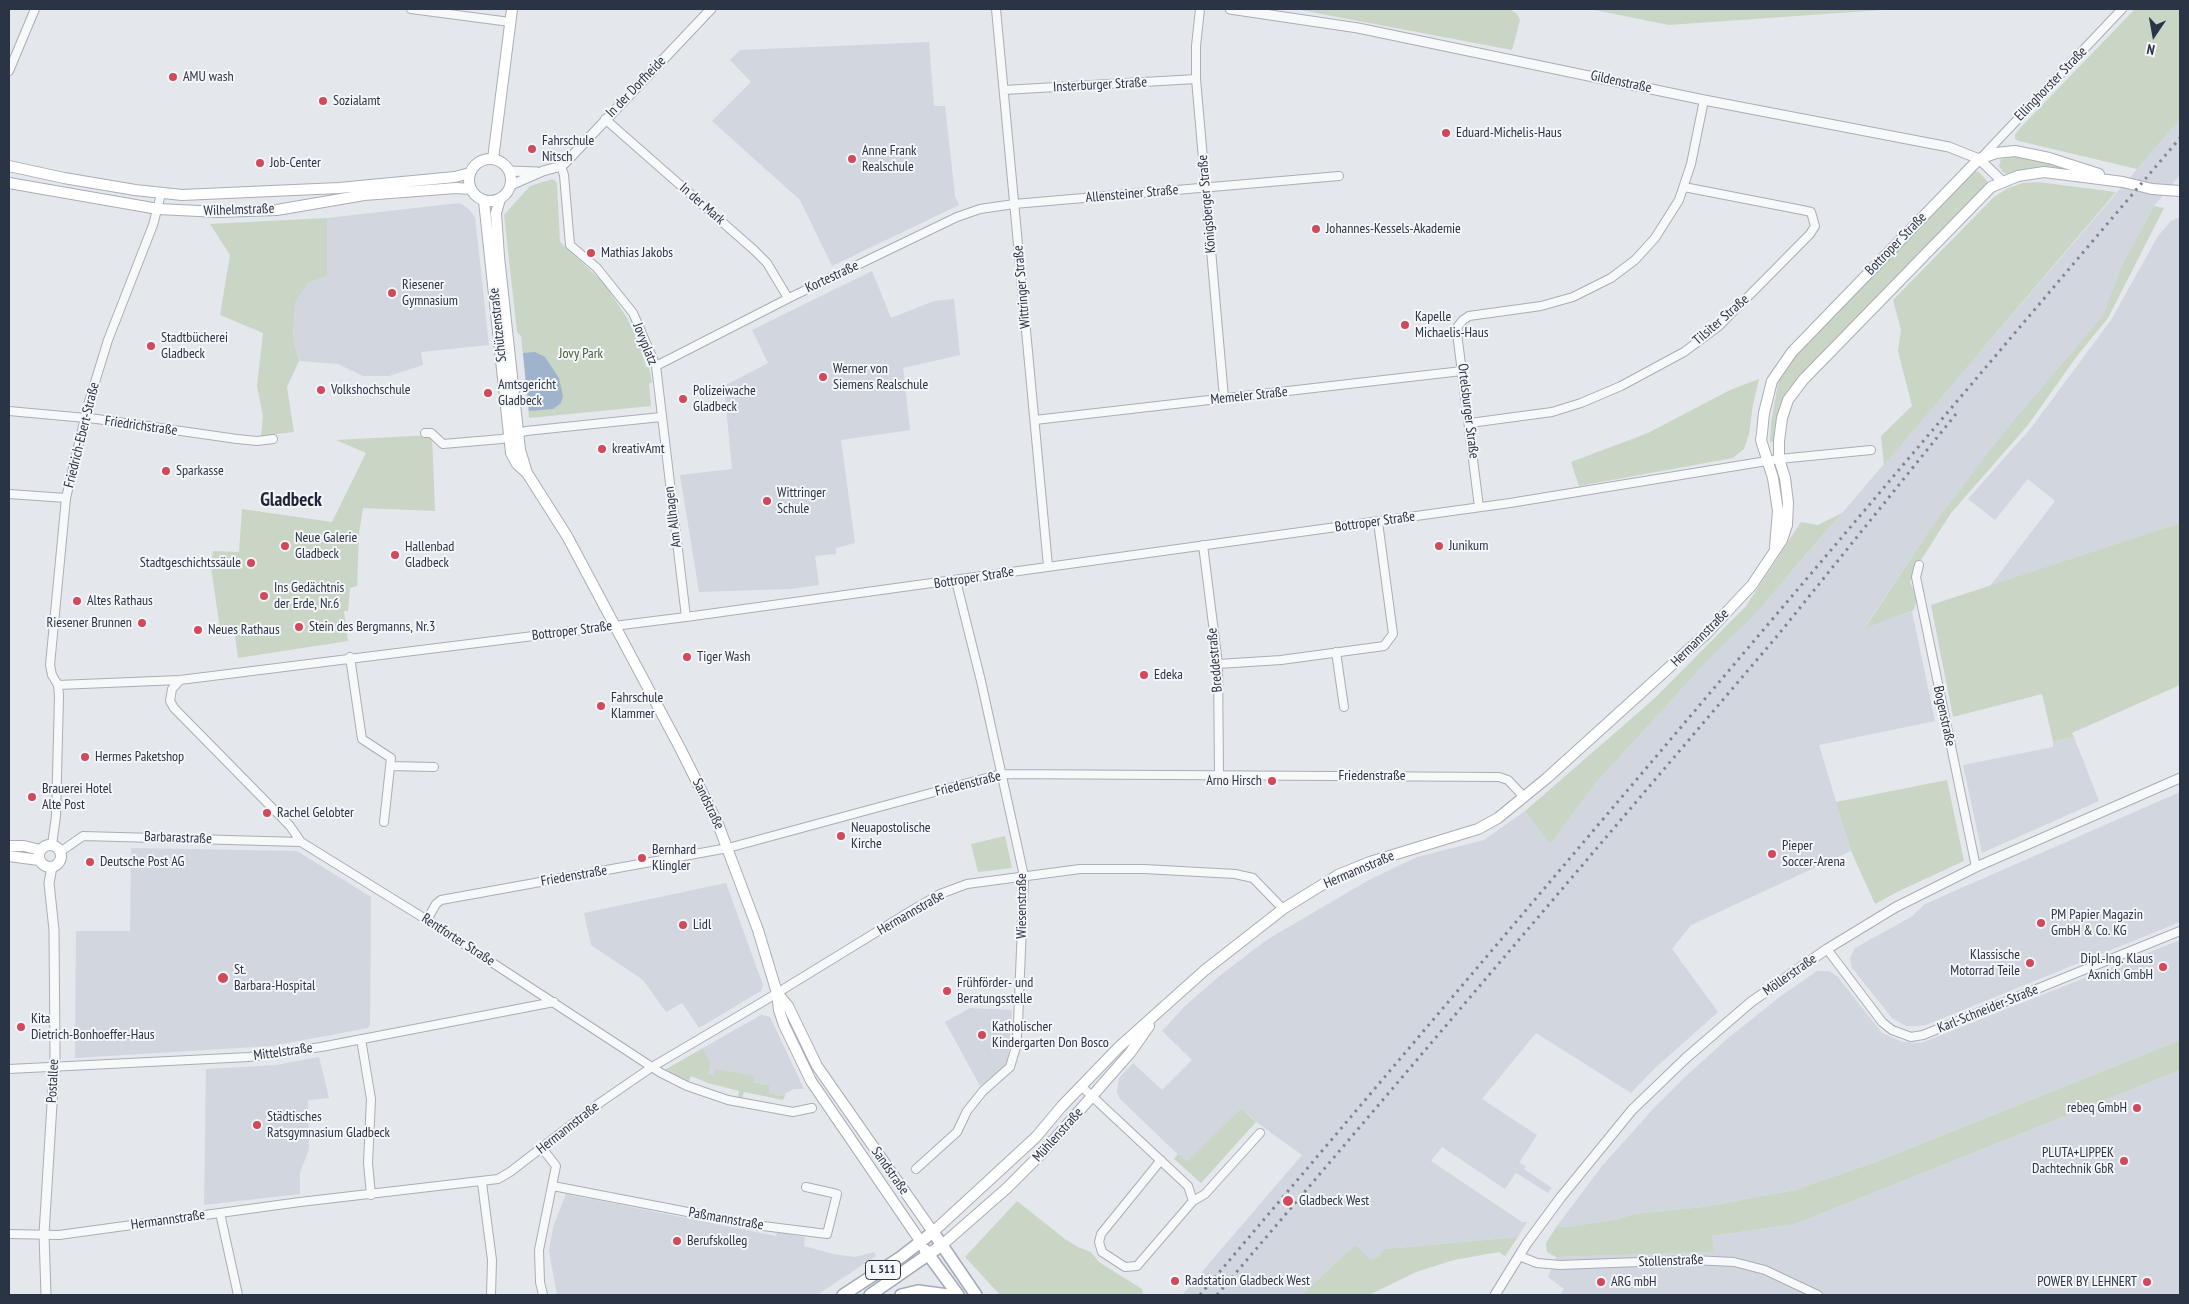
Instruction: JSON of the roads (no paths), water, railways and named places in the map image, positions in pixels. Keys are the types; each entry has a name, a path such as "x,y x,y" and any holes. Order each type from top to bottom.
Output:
{"main road":[{"path":"493,159 512,9"},
{"name":"Bottroper Straße","path":"1766,461 1761,440 1764,413 1772,381 1781,367 1807,336 1979,159 1996,153 2015,151 2049,158 2123,182 2152,189 2180,192"},
{"path":"485,159 502,162 510,171 511,185 506,195 500,199 484,201 471,190 469,182 470,173 477,163 485,159"},
{"name":"Wilhelmstraße","path":"9,166 64,178 161,194 222,195 311,188 339,188 455,177 470,173"},
{"name":"Bottroper Straße","path":"1779,458 1782,418 1788,400 1803,380 1991,187 2018,176 2044,172 2123,182"},
{"name":"Wilhelmstraße","path":"9,183 158,209 219,212 277,210 364,195 456,188 471,190"},
{"name":"Schützenstraße","path":"500,199 496,213 513,435 511,452 517,464 527,473 567,536 613,626"},
{"name":"Schützenstraße","path":"484,201 513,435"},
{"name":"Hermannstraße","path":"1283,909 1338,875 1370,862 1488,824 1524,797 1652,684 1706,634 1752,585 1782,540 1787,525 1787,495 1779,458"},
{"name":"Hermannstraße","path":"1766,461 1773,478 1778,511 1774,551"},
{"name":"Sandstraße","path":"613,626 680,748 728,848 761,939 777,993 779,1010 784,1025 811,1081 928,1255 958,1295"},
{"path":"9,846 24,846 40,855 42,864 52,867 61,858 60,852 52,845 48,845 40,855 9,856"},
{"name":"Mühlenstraße","path":"933,1232 1024,1149 1119,1047 1204,970 1283,909"},
{"name":"Sandstraße","path":"777,993 788,1006 817,1066 976,1295"},
{"name":"Mühlenstraße","path":"942,1245 1007,1188 1043,1152 1130,1053 1160,1011"},
{"name":"L 511","path":"843,1295 933,1232"},
{"name":"L 511","path":"870,1295 942,1245"},
{"name":"L 511","path":"901,1295 918,1291 948,1295"}],"street":[{"path":"9,71 35,9"},
{"path":"411,9 510,22"},
{"name":"In der Dorfheide","path":"561,166 711,9"},
{"name":"Wittringer Straße","path":"996,9 1048,566"},
{"name":"Königsberger Straße","path":"1200,9 1196,46 1196,79 1224,398"},
{"name":"Gildenstraße","path":"1230,9 1358,28 1704,100 1949,147 1979,159 2002,181"},
{"name":"Ellinghorster Straße","path":"1979,159 2122,9"},
{"name":"Insterburger Straße","path":"1004,90 1196,79"},
{"name":"Ortelsburger Straße","path":"1480,507 1457,333 1458,326 1469,316 1558,302 1592,289 1611,278 1635,260 1655,238 1673,212 1684,187 1704,100"},
{"name":"In der Mark","path":"605,119 754,250 767,263 788,298"},
{"path":"511,185 561,166"},
{"name":"Jovyplatz","path":"561,166 564,175 570,245 597,268 633,314 656,366 661,417"},
{"path":"510,171 543,172"},
{"name":"Allensteiner Straße","path":"1014,204 1339,176"},
{"name":"Tilsiter Straße","path":"1470,423 1552,412 1581,403 1621,386 1684,352 1719,326 1810,234 1815,226 1814,218 1810,212 1684,187"},
{"name":"Friedrich-Ebert-Straße","path":"58,685 52,675 50,666 66,498 84,418 108,340 158,209 161,194"},
{"name":"Kortestraße","path":"656,366 788,298 964,214 986,207 1014,204"},
{"name":"Memeler Straße","path":"1035,420 1462,370"},
{"name":"Friedrichstraße","path":"9,411 84,418 237,439 257,441 273,439"},
{"path":"425,433 431,433 443,444 661,417"},
{"name":"Am Allhagen","path":"661,417 686,617"},
{"name":"Bottroper Straße","path":"58,685 180,680 350,657 686,617 1378,522 1779,458 1871,450"},
{"path":"9,494 66,498"},
{"path":"1218,664 1281,660 1384,646 1393,634 1378,522"},
{"name":"Breddestraße","path":"1202,545 1218,664 1219,775"},
{"name":"Bogenstraße","path":"1919,565 1916,577 1976,867"},
{"name":"Wiesenstraße","path":"916,1169 957,1132 967,1111 984,1091 1010,1068 1016,1047 1024,876 956,581"},
{"path":"1336,652 1344,707"},
{"path":"350,657 362,739 391,758 384,822"},
{"name":"Rentforter Straße","path":"180,680 172,689 170,701 174,708 290,826 301,842 427,920 652,1067 687,1086 728,1100 793,1112 812,1108"},
{"path":"52,845 56,816 58,685"},
{"path":"390,766 434,768"},
{"name":"Friedenstraße","path":"427,920 436,904 441,900 728,848 1001,774 1500,777 1508,780 1524,797"},
{"name":"Möllerstraße","path":"1495,1295 1519,1256 1561,1197 1632,1110 1686,1058 1751,1002 1827,949 1896,907 1976,867 2180,778"},
{"name":"Barbarastraße","path":"60,852 83,836 301,842"},
{"name":"Postallee","path":"46,1295 44,1234 54,1067 55,955 49,883 52,867"},
{"name":"Hermannstraße","path":"9,1234 77,1233 300,1202 482,1183 498,1179 542,1148 601,1102 652,1067 940,894 967,884 1080,869 1144,869 1235,874 1253,878 1283,909"},
{"name":"Karl-Schneider-Straße","path":"1827,949 1882,1022 1892,1030 1911,1036 1923,1036 2180,931"},
{"name":"Mittelstraße","path":"9,1069 249,1057 361,1039 554,1002"},
{"path":"361,1039 371,1099 368,1163 371,1195"},
{"path":"1081,1086 1188,1186 1193,1201"},
{"path":"1161,1160 1101,1234 1099,1242 1102,1252 1125,1267 1138,1266 1193,1201 1205,1194 1260,1133"},
{"path":"542,1148 556,1166 540,1250 540,1282 543,1295"},
{"path":"482,1183 492,1260 491,1295"},
{"name":"Paßmannstraße","path":"553,1186 755,1225 827,1234 837,1194 806,1187"},
{"path":"220,1213 238,1295"},
{"name":"Stollenstraße","path":"1519,1256 1537,1263 1560,1265 1693,1260 1734,1262 1765,1270 1818,1295"}],"water":[{"path":"535,352 545,357 559,378 563,396 561,403 553,409 529,411 523,353"}],"railway":[{"path":"1200,1295 2180,138"},
{"path":"1217,1295 1778,635 1956,414"}],"place":[{"name":"AMU wash","path":"173,77"},
{"name":"Sozialamt","path":"323,101"},
{"name":"Eduard-Michelis-Haus","path":"1446,133"},
{"name":"Fahrschule Nitsch","path":"532,149"},
{"name":"Anne Frank Realschule","path":"852,159"},
{"name":"Job-Center","path":"260,163"},
{"name":"Johannes-Kessels-Akademie","path":"1316,229"},
{"name":"Mathias Jakobs","path":"591,253"},
{"name":"Riesener Gymnasium","path":"392,293"},
{"name":"Kapelle Michaelis-Haus","path":"1405,325"},
{"name":"Stadtbücherei Gladbeck","path":"151,346"},
{"name":"Werner von Siemens Realschule","path":"823,377"},
{"name":"Volkshochschule","path":"321,390"},
{"name":"Amtsgericht Gladbeck","path":"488,393"},
{"name":"Polizeiwache Gladbeck","path":"683,399"},
{"name":"kreativAmt","path":"602,449"},
{"name":"Sparkasse","path":"166,471"},
{"name":"Wittringer Schule","path":"767,501"},
{"name":"Neue Galerie Gladbeck","path":"285,546"},
{"name":"Junikum","path":"1439,546"},
{"name":"Hallenbad Gladbeck","path":"395,555"},
{"name":"Stadtgeschichtssäule","path":"251,563"},
{"name":"Ins Gedächtnis der Erde, Nr.6","path":"264,596"},
{"name":"Altes Rathaus","path":"77,601"},
{"name":"Riesener Brunnen","path":"142,623"},
{"name":"Stein des Bergmanns, Nr.3","path":"299,627"},
{"name":"Neues Rathaus","path":"198,630"},
{"name":"Tiger Wash","path":"687,657"},
{"name":"Edeka","path":"1144,675"},
{"name":"Fahrschule Klammer","path":"601,706"},
{"name":"Hermes Paketshop","path":"85,757"},
{"name":"Arno Hirsch","path":"1272,781"},
{"name":"Brauerei Hotel Alte Post","path":"32,797"},
{"name":"Rachel Gelobter","path":"267,813"},
{"name":"Neuapostolische Kirche","path":"841,836"},
{"name":"Pieper Soccer-Arena","path":"1772,854"},
{"name":"Bernhard Klingler","path":"642,858"},
{"name":"Deutsche Post AG","path":"90,862"},
{"name":"PM Papier Magazin GmbH & Co. KG","path":"2041,923"},
{"name":"Lidl","path":"683,925"},
{"name":"Klassische Motorrad Teile","path":"2030,963"},
{"name":"Dipl.-Ing. Klaus Axnich GmbH","path":"2163,967"},
{"name":"St. Barbara-Hospital","path":"223,978"},
{"name":"Frühförder- und Beratungsstelle","path":"947,991"},
{"name":"Kita Dietrich-Bonhoeffer-Haus","path":"21,1027"},
{"name":"Katholischer Kindergarten Don Bosco","path":"982,1035"},
{"name":"rebeq GmbH","path":"2137,1108"},
{"name":"Städtisches Ratsgymnasium Gladbeck","path":"257,1125"},
{"name":"PLUTA+LIPPEK Dachtechnik GbR","path":"2124,1161"},
{"name":"Gladbeck West","path":"1288,1201"},
{"name":"Berufskolleg","path":"677,1241"},
{"name":"Radstation Gladbeck West","path":"1175,1281"},
{"name":"ARG mbH","path":"1601,1282"},
{"name":"POWER BY LEHNERT","path":"2147,1282"}],"district":[{"name":"Gladbeck","path":"291,501"}],"park label":[{"name":"Jovy Park","path":"581,354"}]}
